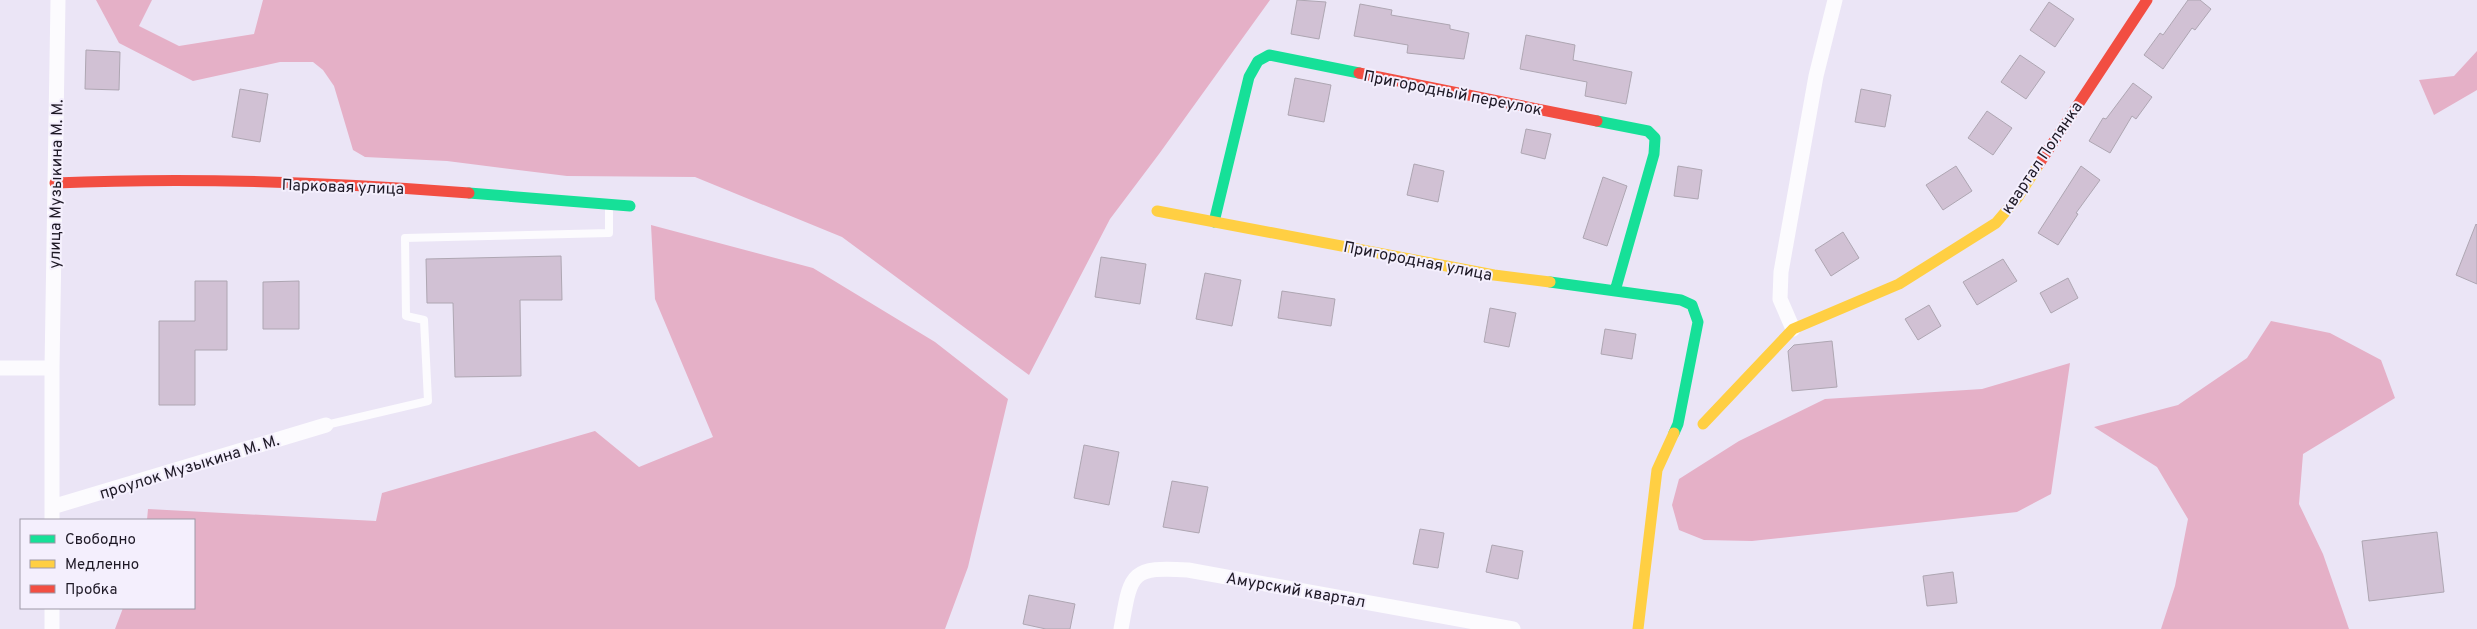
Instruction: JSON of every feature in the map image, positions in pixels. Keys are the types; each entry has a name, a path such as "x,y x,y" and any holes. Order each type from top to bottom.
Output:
{"street":[{"name":"улица Музыкина М. М.","path":"52,514 52,368 58,0"},
{"path":"1793,329 1780,299 1781,272 1816,76 1835,0"},
{"name":"квартал Полянка","path":"1703,424 1793,329 1898,284 1996,223 2018,197 2147,0"},
{"name":"Пригородный переулок","path":"1214,222 1249,77 1258,62 1269,55 1648,131 1655,138 1654,154 1615,291"},
{"name":"Парковая улица","path":"55,183 126,180 386,186 630,206"},
{"name":"Пригородная улица","path":"1157,211 1494,275 1681,300 1692,305 1698,322 1678,424 1657,470 1638,629"},
{"path":"0,368 52,368"},
{"name":"проулок Музыкина М. М.","path":"52,514 326,425"},
{"name":"Амурский квартал","path":"1121,629 1129,587 1141,572 1160,568 1188,570 1513,629"},
{"path":"52,609 52,629"}],"lane":[{"path":"326,425 428,401 424,320 406,316 404,238 609,233 609,205"}],"shaded area":[{"path":"96,0 152,0 139,26 179,46 254,34 263,0 1270,0 1110,219 1029,375 842,237 695,177 567,176 447,161 365,157 353,150 334,86 323,70 313,62 280,62 193,81 119,43"},
{"path":"2477,51 2477,90 2434,115 2419,80 2454,76"},
{"path":"651,225 813,268 935,342 1008,399 968,567 945,629 115,629 123,609 195,609 195,519 147,519 148,509 376,521 382,493 595,431 639,467 713,437 655,299"},
{"path":"2271,321 2330,333 2381,360 2395,398 2303,454 2299,504 2323,554 2349,629 2161,629 2175,586 2188,519 2157,467 2094,427 2178,405 2247,358"},
{"path":"2070,363 2051,494 2017,512 1752,541 1704,540 1679,530 1672,505 1679,479 1739,441 1825,399 1982,389"}],"building":[{"path":"1297,0 1326,2 1319,39 1291,34"},
{"path":"2188,0 2200,0 2211,9 2195,30 2192,28 2163,69 2144,55 2160,33 2163,35"},
{"path":"2049,2 2074,19 2055,47 2030,30"},
{"path":"1360,4 1392,10 1391,15 1450,25 1450,29 1469,33 1464,59 1407,53 1408,45 1354,36"},
{"path":"1526,35 1575,45 1573,60 1632,72 1626,104 1585,96 1587,82 1520,69"},
{"path":"86,50 120,52 119,90 85,89"},
{"path":"2020,55 2045,72 2026,99 2001,82"},
{"path":"1295,78 1331,85 1324,122 1288,115"},
{"path":"2133,83 2152,97 2136,119 2132,116 2110,153 2089,141 2103,118 2106,119"},
{"path":"240,89 268,94 260,142 232,137"},
{"path":"1861,89 1891,95 1885,127 1855,122"},
{"path":"1987,111 2012,128 1993,155 1968,138"},
{"path":"1526,129 1551,134 1545,159 1521,153"},
{"path":"1414,164 1444,171 1438,202 1407,195"},
{"path":"1678,166 1702,170 1698,199 1674,196"},
{"path":"1956,166 1972,191 1943,210 1926,185"},
{"path":"2081,166 2100,180 2076,213 2078,214 2058,245 2038,233"},
{"path":"1603,177 1627,186 1607,246 1583,238"},
{"path":"2477,225 2477,284 2456,275"},
{"path":"1843,232 1859,258 1831,276 1815,250"},
{"path":"561,256 562,300 520,300 521,376 455,377 453,303 427,303 426,259"},
{"path":"1101,257 1146,264 1140,304 1095,297"},
{"path":"2003,259 2017,281 1977,305 1963,282"},
{"path":"1205,273 1241,280 1232,326 1196,319"},
{"path":"2068,278 2078,298 2051,313 2040,293"},
{"path":"195,281 227,281 227,350 195,350 195,405 159,405 159,321 195,321"},
{"path":"299,281 299,329 263,329 263,282"},
{"path":"1282,291 1335,299 1331,326 1278,318"},
{"path":"1929,305 1941,326 1918,340 1905,319"},
{"path":"1490,308 1516,313 1509,347 1484,342"},
{"path":"1605,329 1636,334 1632,359 1601,354"},
{"path":"1832,341 1837,387 1792,391 1788,351 1794,345"},
{"path":"1084,445 1119,452 1109,505 1074,498"},
{"path":"1172,481 1208,487 1199,533 1163,527"},
{"path":"1420,529 1444,533 1438,568 1413,564"},
{"path":"2437,532 2444,592 2369,601 2362,541"},
{"path":"1492,545 1523,551 1518,579 1486,572"},
{"path":"1953,572 1957,603 1927,606 1923,576"},
{"path":"1029,595 1075,604 1070,629 1046,629 1023,624"}],"traffic: fast":[{"path":"1214,222 1249,77 1258,61 1269,55 1359,73"},
{"path":"1597,121 1648,131 1655,138 1654,154 1615,291"},
{"path":"469,193 630,206"},
{"path":"1550,282 1681,300 1692,305 1698,322 1678,424 1674,433"}],"traffic: slow":[{"path":"1703,424 1793,329 1899,284 1996,223 2018,197 2039,164"},
{"path":"1157,211 1494,275 1550,282"},
{"path":"1638,629 1657,470 1674,433"}],"traffic: jam":[{"path":"2039,164 2147,0"},
{"path":"1359,73 1597,121"},
{"path":"55,183 159,180 262,182 366,186 469,193"}]}
